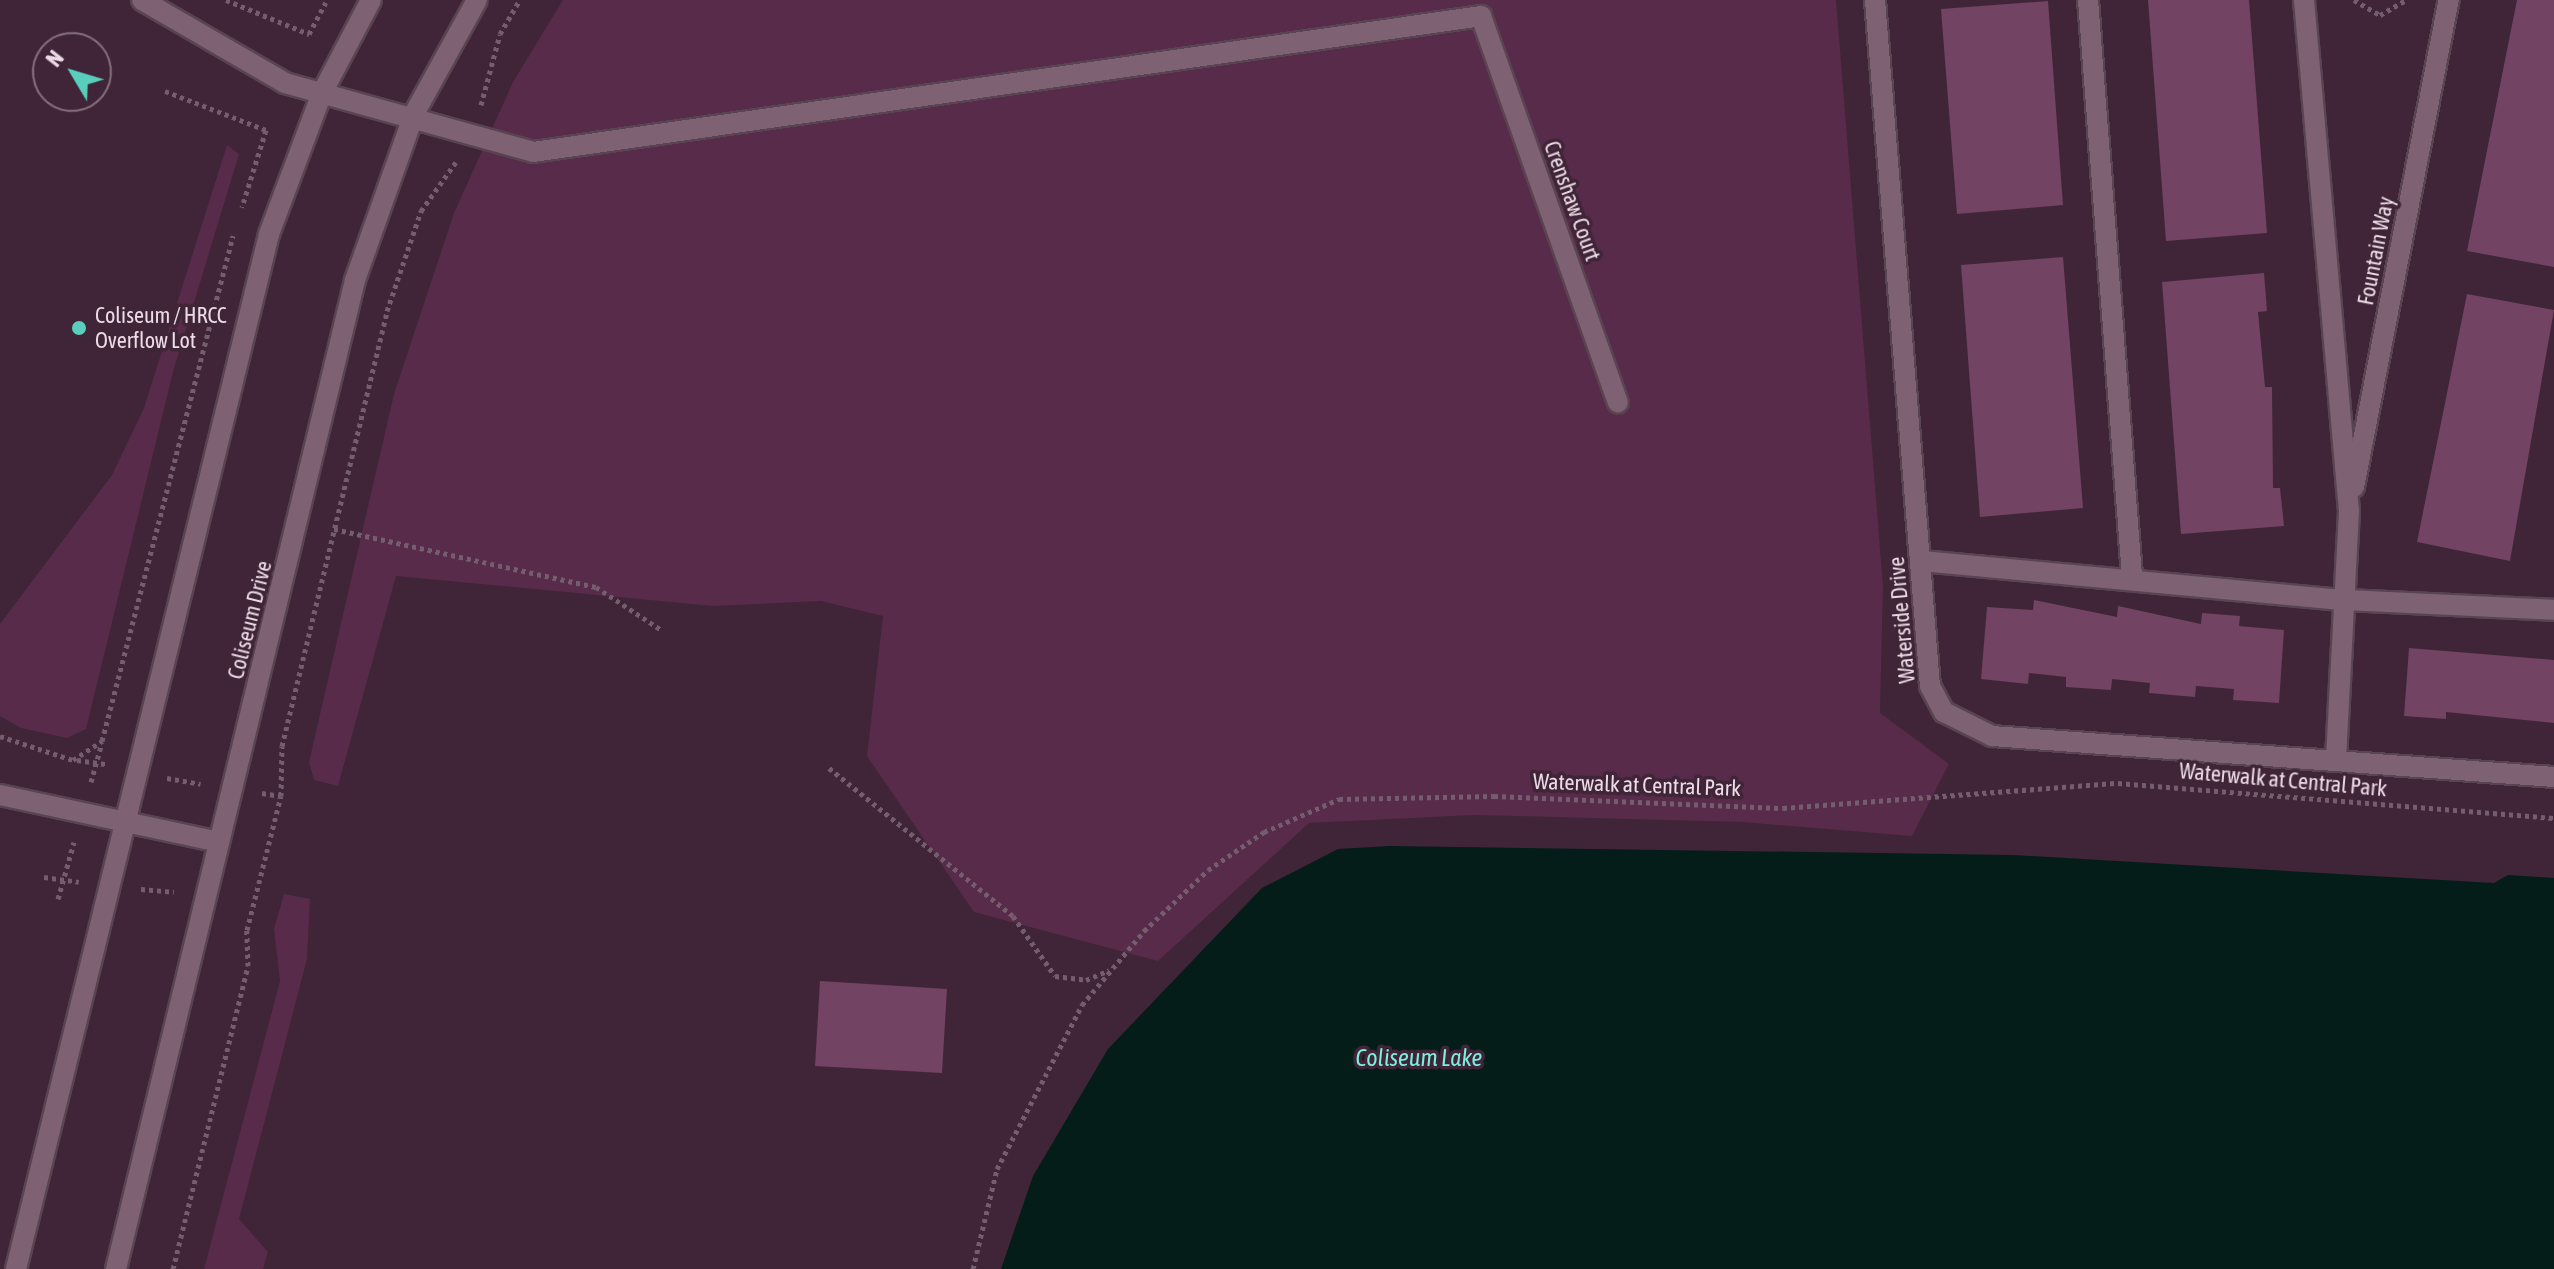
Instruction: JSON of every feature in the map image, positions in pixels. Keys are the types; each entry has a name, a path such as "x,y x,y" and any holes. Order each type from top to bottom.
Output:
{"street":[{"path":"142,0 228,55 322,93 414,114 469,132"},
{"path":"16,1269 128,826 269,234 322,93 371,0"},
{"name":"Coliseum Drive","path":"116,1269 355,280 414,114 477,0"},
{"name":"Waterside Drive","path":"1875,0 1930,686 1964,727 2007,737 2336,756 2554,777"},
{"path":"2088,0 2132,576"},
{"name":"Fountain Way","path":"2304,0 2349,511 2336,756"},
{"name":"Fountain Way","path":"2349,511 2449,0"},
{"name":"Crenshaw Court","path":"469,132 533,152 1481,16 1618,402"},
{"path":"1921,561 2132,576 2345,600 2554,608"},
{"path":"0,795 128,826 219,842"}],"path":[{"path":"226,0 309,34 327,0"},
{"path":"173,1269 248,966 253,903 281,796 282,746 387,311 421,211 447,181 469,132 500,34 520,0"},
{"path":"2354,0 2380,15 2406,0"},
{"path":"165,91 266,130 238,217"},
{"path":"73,760 102,741 111,719 234,231"},
{"path":"334,529 596,587 660,629"},
{"path":"0,736 73,760 281,796"},
{"path":"829,768 1013,916 1055,976 1086,980 1110,969"},
{"name":"Waterwalk at Central Park","path":"973,1269 1016,1125 1058,1043 1110,969 1180,893 1235,849 1315,807 1376,794 1783,808 2118,783 2554,818"},
{"path":"44,877 253,903"}],"shaded area":[{"path":"563,0 1836,0 1883,586 1880,713 1949,764 1912,836 1742,822 1474,815 1309,823 1158,961 974,912 867,756 883,616 821,601 713,606 396,576 338,786 314,780 309,762 394,394 454,213 513,82"},
{"path":"227,145 239,154 173,372 86,729 67,738 21,728 0,716 0,624 112,475 144,408"},
{"path":"284,894 310,899 307,959 239,1219 268,1252 263,1269 204,1269 280,981 274,929"}],"water":[{"name":"Coliseum Lake","path":"1389,846 2013,855 2494,883 2508,875 2554,878 2554,1269 1001,1269 1033,1176 1108,1049 1262,888 1338,849"}],"building":[{"path":"2148,0 2249,0 2267,233 2166,241"},
{"path":"2517,0 2554,0 2554,267 2467,251"},
{"path":"2048,1 2063,205 1957,214 1941,9"},
{"path":"2063,257 2083,508 1980,517 1961,265"},
{"path":"2264,273 2267,311 2258,312 2265,387 2272,387 2273,488 2280,488 2284,526 2181,534 2162,282"},
{"path":"2467,294 2554,310 2510,561 2417,542"},
{"path":"2034,600 2117,617 2118,606 2201,624 2202,613 2240,616 2239,626 2284,630 2279,703 2233,700 2234,689 2196,686 2195,697 2149,693 2150,683 2112,679 2111,690 2066,687 2066,677 2029,673 2028,684 1981,679 1987,607 2033,610"},
{"path":"2409,648 2554,660 2554,723 2446,712 2446,719 2404,716"},
{"path":"820,981 947,989 942,1073 815,1066"}],"place":[{"name":"Coliseum / HRCC Overflow Lot","path":"79,328"}]}
